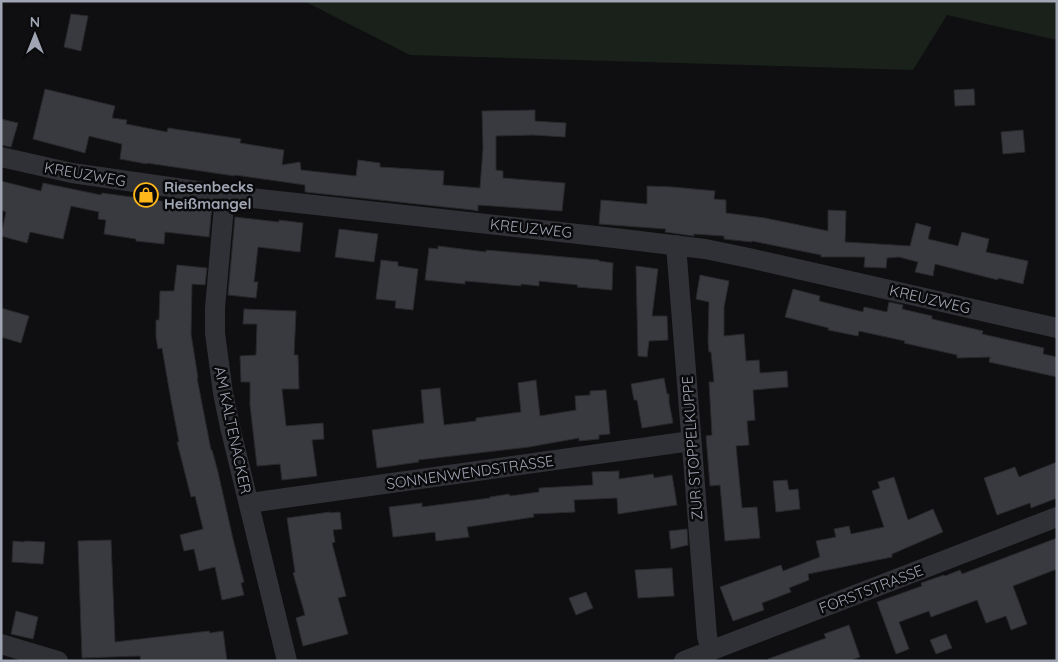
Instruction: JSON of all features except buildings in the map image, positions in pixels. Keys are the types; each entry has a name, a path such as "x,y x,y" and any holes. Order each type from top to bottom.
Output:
{"street":[{"name":"KREUZWEG","path":"1,157 72,173 224,195 704,249 1057,328"},
{"name":"AM KALTENACKER","path":"224,195 215,308 215,333 223,393 287,661"},
{"name":"ZUR STOPPELKUPPE","path":"676,245 706,636 711,651"},
{"name":"SONNENWENDSTRASSE","path":"249,503 691,441"},
{"name":"FORSTSTRASSE","path":"684,661 1057,517"},
{"path":"1,644 58,661"}],"shaded area":[{"path":"304,1 1057,1 1057,40 947,15 913,70 410,55"}],"place":[{"name":"Riesenbecks Heißmangel","path":"146,195"}]}
